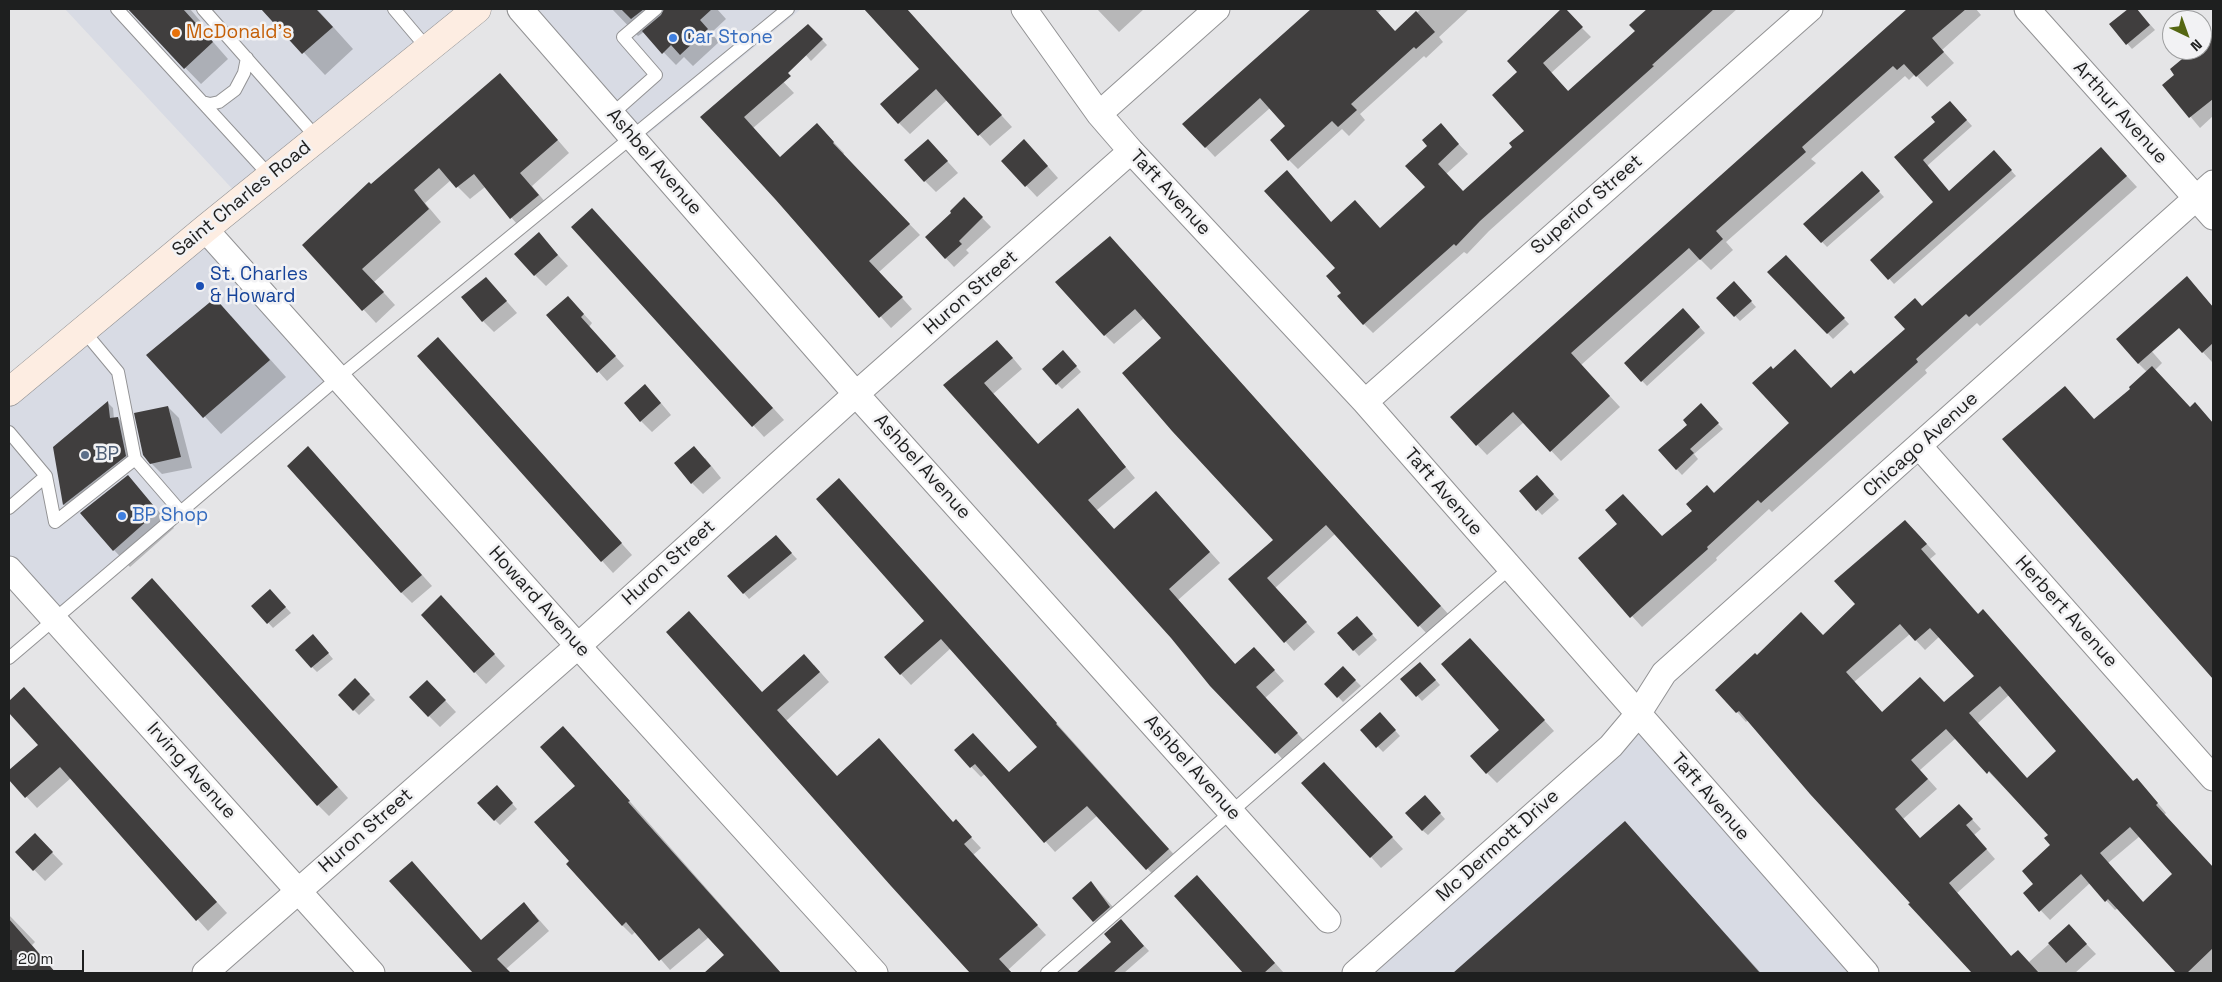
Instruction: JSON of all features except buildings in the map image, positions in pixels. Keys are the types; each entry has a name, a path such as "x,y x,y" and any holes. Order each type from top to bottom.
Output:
{"main road":[{"name":"Saint Charles Road","path":"9,392 205,229 477,9"}],"street":[{"name":"Ashbel Avenue","path":"520,9 856,394 1328,920"},
{"name":"Taft Avenue","path":"1024,9 1099,114 1131,151 1364,402 1866,973"},
{"path":"1099,114 1217,9"},
{"name":"Superior Street","path":"1364,402 1810,9"},
{"name":"Arthur Avenue","path":"2027,9 2205,191 2213,217"},
{"name":"Huron Street","path":"206,973 298,890 578,646 856,394 1131,151"},
{"name":"Chicago Avenue","path":"1638,714 1664,673 2205,191"},
{"name":"Howard Avenue","path":"205,229 874,973"},
{"name":"Herbert Avenue","path":"1919,446 2213,778"},
{"name":"Irving Avenue","path":"9,569 372,973"},
{"name":"Mc Dermott Drive","path":"1355,973 1611,746 1638,714"}],"lane":[{"path":"117,9 270,176"},
{"path":"203,9 318,138"},
{"path":"394,9 427,48"},
{"path":"612,114 656,75 623,37 656,9"},
{"path":"9,658 339,377 788,9"},
{"path":"202,102 210,104 219,102 235,90 244,73 247,58"},
{"path":"83,330 118,372 134,459 181,512"},
{"path":"9,432 46,476 56,522 134,459"},
{"path":"9,508 46,476"},
{"path":"1047,973 1510,568"}],"shaded area":[{"path":"65,9 467,9 238,195"},
{"path":"511,9 801,9 631,148"},
{"path":"204,239 337,388 63,619 9,558 9,401"},
{"path":"1638,727 1855,973 1368,973"}],"place":[{"name":"McDonald's","path":"176,33"},
{"name":"Car Stone","path":"673,38"},
{"name":"St. Charles & Howard","path":"200,286"},
{"name":"BP","path":"85,455"},
{"name":"BP Shop","path":"122,516"}]}
